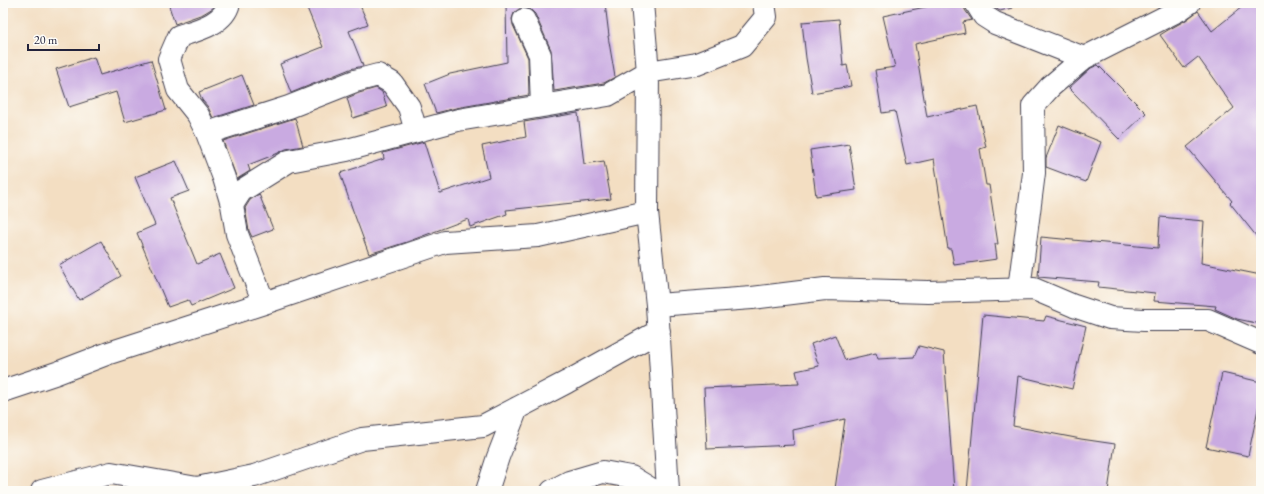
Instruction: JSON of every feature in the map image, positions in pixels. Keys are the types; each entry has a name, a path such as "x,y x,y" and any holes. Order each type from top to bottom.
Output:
{"street":[{"path":"229,3 224,15 207,27 179,36 169,59 178,90 198,115 207,133 224,178 232,205 237,234 264,303"},
{"path":"642,3 648,72 647,212 658,305 668,491"},
{"path":"976,3 984,16 995,23 1084,58"},
{"path":"1019,289 1034,173 1033,106 1050,87 1084,58 1179,10 1189,3"},
{"path":"232,205 241,191 289,161 347,150 458,120 608,95 648,72 697,64 742,46 770,8"},
{"path":"524,20 540,55 542,106"},
{"path":"207,133 289,107 355,81 378,75 392,83 409,107 416,131"},
{"path":"3,391 57,373 109,353 445,242 538,236 647,212"},
{"path":"658,305 752,298 825,289 928,292 1034,289 1074,306 1110,318 1144,320 1208,320 1261,343"},
{"path":"42,491 111,473 198,489 254,476 362,439 482,426 659,331"},
{"path":"487,491 498,457 517,408"},
{"path":"552,491 569,482 603,472 631,477 654,491"}],"building":[{"path":"168,3 216,3 213,8 203,14 175,24"},
{"path":"305,3 359,3 368,24 349,31 363,66 350,69 291,93 280,64 323,47"},
{"path":"506,3 605,3 608,36 615,77 604,83 554,91 551,50 535,14 526,8 519,9 514,13 512,19 513,25 528,58 529,95 436,113 425,84 450,74 507,62"},
{"path":"944,3 964,3 965,10 972,20 963,22 965,33 915,44 927,117 977,106 986,147 980,149 986,185 989,185 998,244 995,244 997,259 954,265 951,249 948,249 934,159 907,165 895,111 882,113 875,70 895,67 883,16"},
{"path":"991,3 1011,3 1012,8 1000,11 993,7"},
{"path":"1247,3 1261,3 1261,242 1230,203 1232,201 1187,147 1234,108 1198,57 1184,68 1160,35 1186,20 1198,11 1212,31"},
{"path":"839,19 843,66 847,65 851,86 812,93 802,22"},
{"path":"94,57 100,75 151,60 166,110 125,122 116,92 69,107 56,69"},
{"path":"1098,65 1146,113 1119,139 1069,88 1091,68"},
{"path":"242,75 254,105 213,118 199,92"},
{"path":"376,88 382,92 387,107 353,118 347,98"},
{"path":"578,113 584,164 604,161 611,199 506,210 507,214 470,227 468,219 407,242 369,254 340,173 384,159 383,153 424,142 440,193 489,177 482,146 526,137 524,122"},
{"path":"295,118 303,146 286,149 248,165 250,171 237,179 223,141"},
{"path":"1059,125 1101,142 1086,182 1046,167 1046,158"},
{"path":"849,144 856,190 816,196 810,150"},
{"path":"176,161 189,191 170,198 197,264 220,254 234,288 191,306 188,300 168,307 137,233 155,225 135,177"},
{"path":"259,194 273,229 252,237 249,231 245,208 250,200"},
{"path":"1160,217 1204,221 1201,263 1261,275 1261,324 1237,319 1215,309 1216,306 1154,301 1155,293 1098,287 1099,282 1038,277 1041,237 1158,248"},
{"path":"101,241 121,276 79,300 59,265"},
{"path":"983,315 1044,321 1046,316 1086,326 1072,389 1018,376 1013,426 1115,444 1108,491 967,491"},
{"path":"835,335 845,360 876,353 878,359 914,357 919,346 944,352 954,491 851,491 835,489 845,419 793,430 794,445 707,449 704,388 799,384 796,371 819,366 811,344"},
{"path":"1222,373 1261,382 1261,395 1248,456 1206,447"}]}
